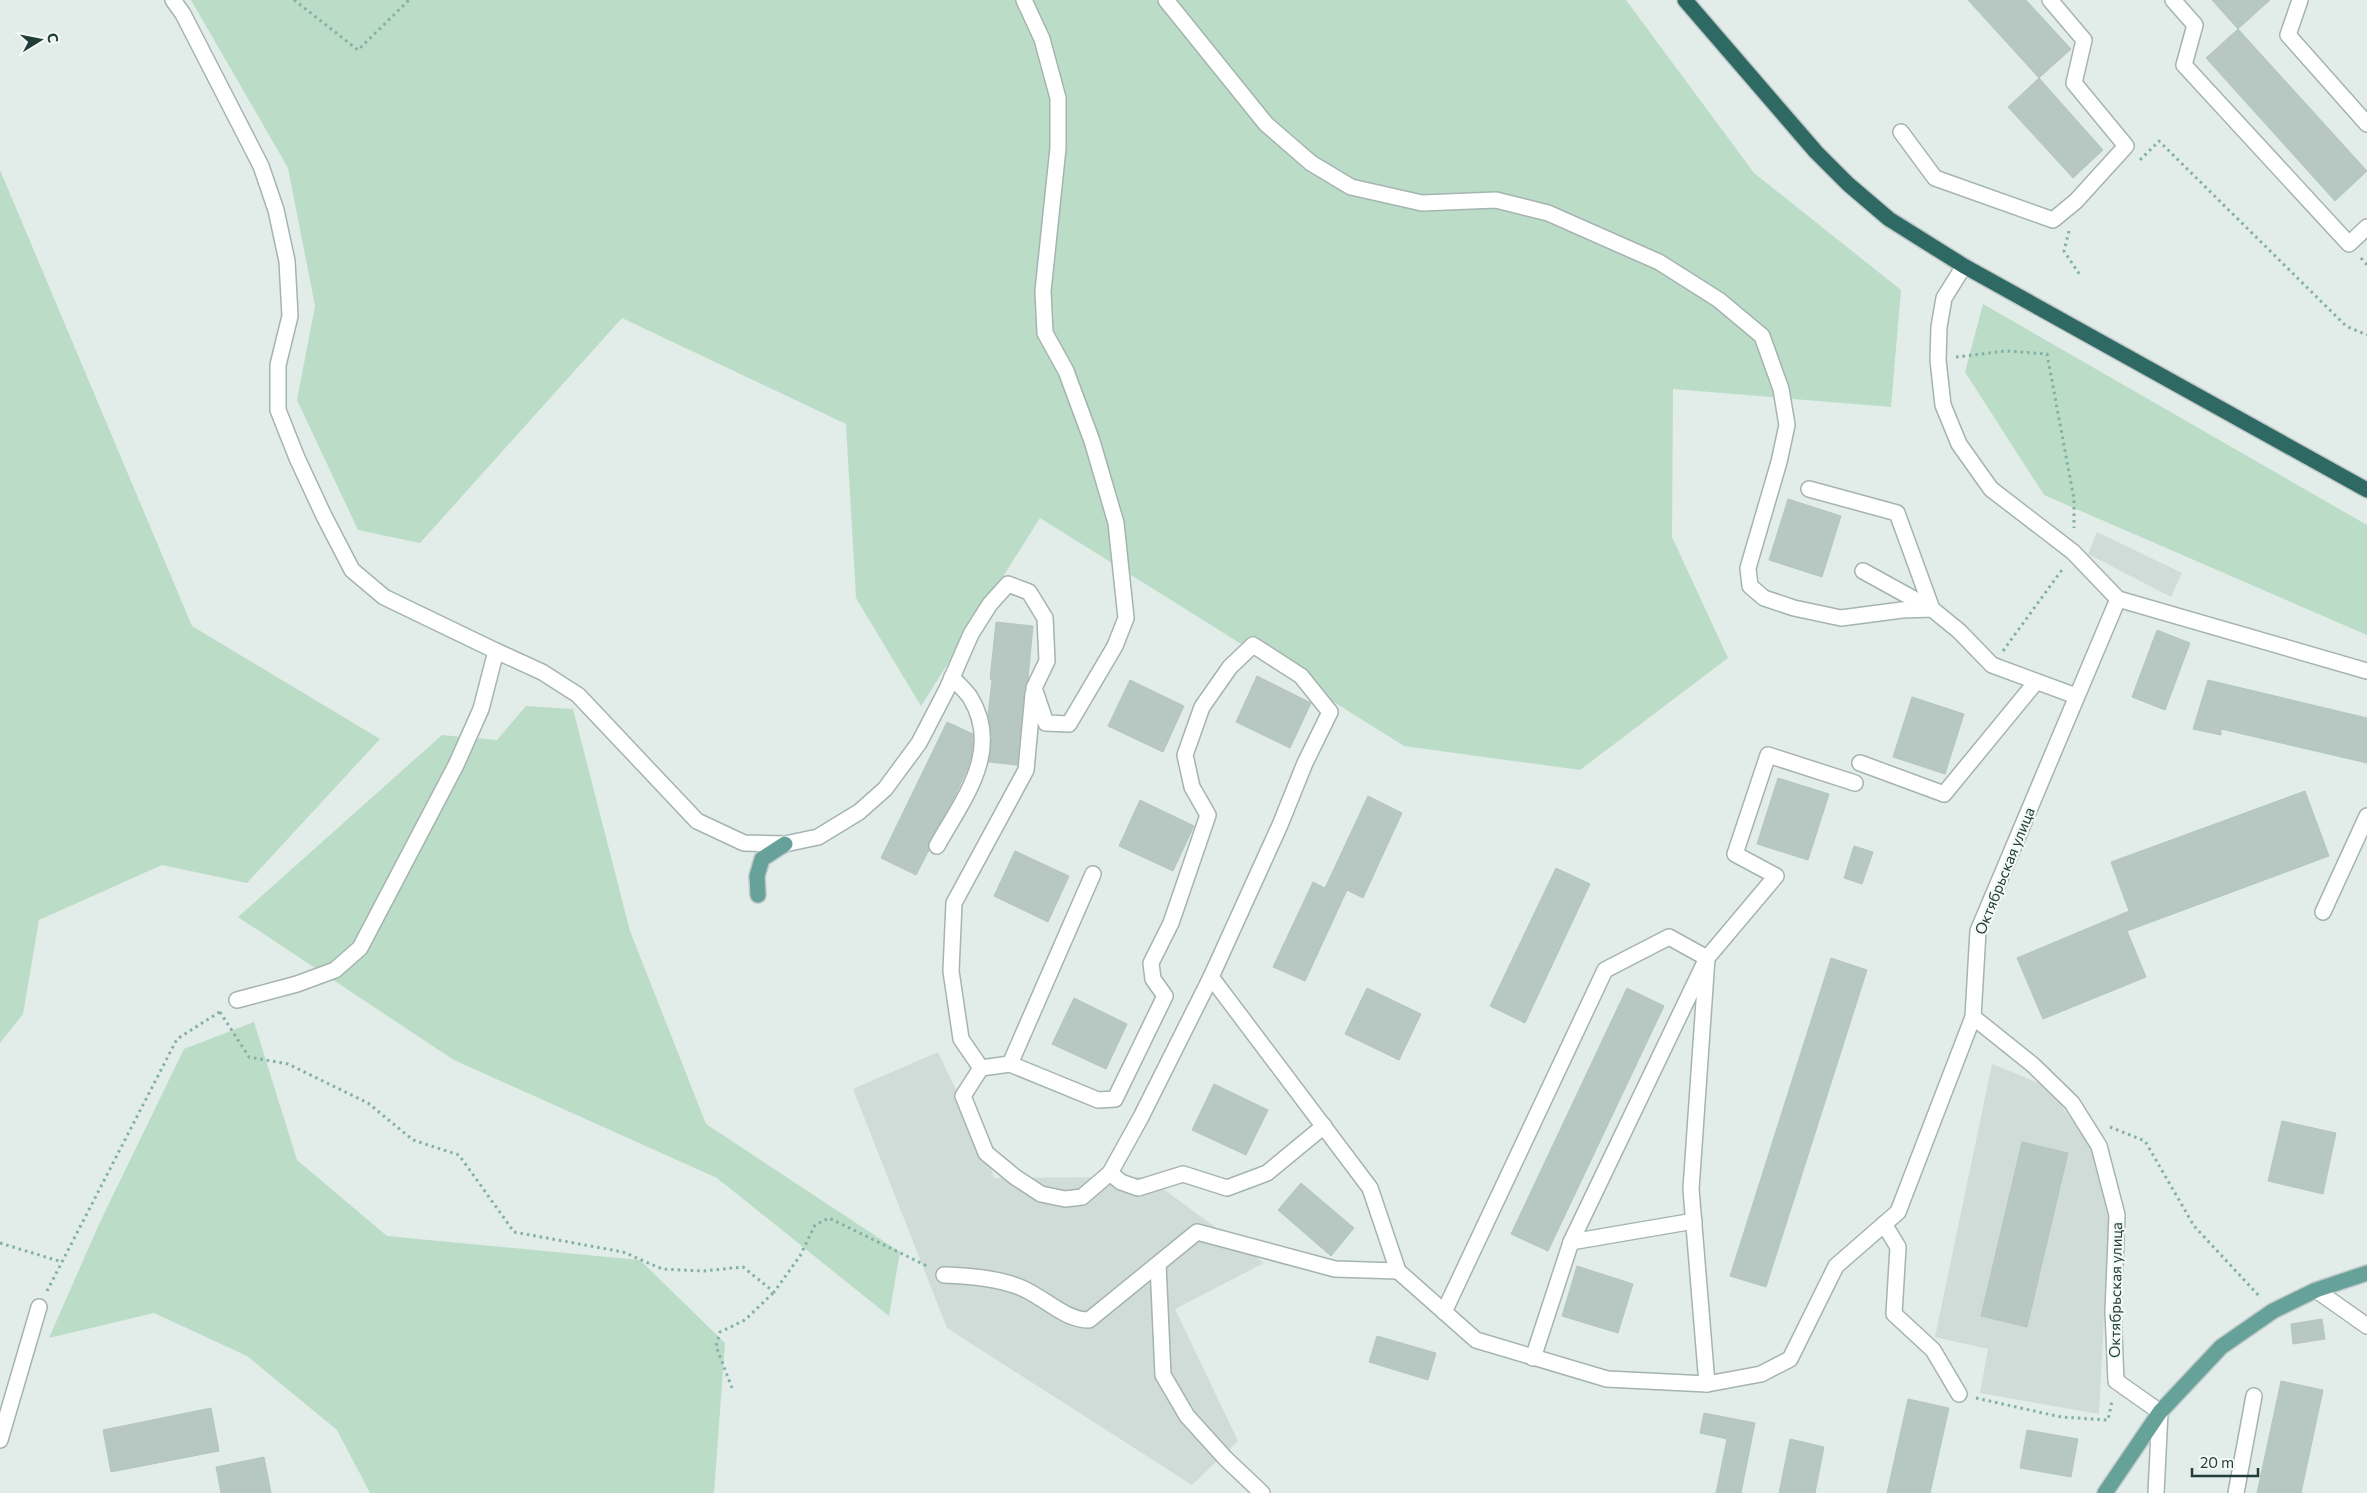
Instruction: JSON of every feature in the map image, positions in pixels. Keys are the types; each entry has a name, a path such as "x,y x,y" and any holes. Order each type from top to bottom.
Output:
{"highway":[{"path":"1684,0 1816,152 1848,184 1889,219 1964,266 2367,490"}],"main road":[{"path":"758,895 757,876 762,859 785,844"},
{"path":"2106,1493 2160,1412 2221,1347 2273,1311 2316,1290 2367,1273"}],"street":[{"path":"173,0 183,14 261,166 276,210 287,262 290,316 278,365 278,410 297,458 352,570 384,597 542,672 578,695 697,821 744,843 785,844 818,837 859,812 885,790 919,743 971,634 990,604 1008,584 1029,592 1045,618 1047,661 1034,688 1026,770 954,903 951,971 961,1039 981,1068"},
{"path":"1024,0 1042,39 1058,98 1058,148 1043,291 1046,333 1066,371 1092,441 1116,523 1126,618 1115,646 1070,724 1046,723 1034,688"},
{"path":"1166,0 1266,124 1311,164 1351,187 1422,203 1496,200 1548,213 1659,262 1719,300 1762,336 1781,389 1788,425 1748,568 1750,586 1764,598 1794,608 1841,618 1902,610 1932,609"},
{"path":"1901,132 1935,178 2053,220 2076,201 2126,146 2074,83 2084,40 2050,0"},
{"path":"2173,0 2195,25 2184,65 2349,244 2367,227"},
{"path":"2300,0 2288,36 2367,124"},
{"path":"1964,266 1944,298 1939,327 1938,360 1943,405 1959,444 1991,489 2074,552 2118,598 2367,671"},
{"path":"1809,489 1897,512 1932,609"},
{"path":"1863,571 1932,609 1959,631 1992,665 2076,696"},
{"name":"Октябрьская улица","path":"2116,1381 2113,1311 2117,1215 2099,1146 2072,1103 2033,1064 1973,1017 1978,931 2118,598"},
{"path":"1253,646 1301,676 1330,712 1305,763 1280,825 1211,977 1141,1117 1110,1173 1082,1197 1065,1199 1041,1194 1015,1177 986,1153 963,1096 981,1068 1010,1064 1098,1100 1115,1099 1165,996 1153,979 1151,964 1170,923 1208,815 1192,787 1186,755 1202,706 1230,667 1253,646"},
{"path":"238,1000 297,984 335,970 360,948 456,765 481,709 496,651"},
{"path":"936,846 973,782 981,758 984,738 981,724 970,697 952,677"},
{"path":"1860,763 1944,794 2036,682"},
{"path":"1533,1358 1571,1242 1708,958 1776,876 1735,854 1768,755 1855,782"},
{"path":"2323,912 2367,816"},
{"path":"1010,1064 1093,874"},
{"path":"1444,1312 1605,970 1669,938 1708,958"},
{"path":"1707,1384 1691,1189 1708,958"},
{"path":"1211,977 1370,1188 1398,1271 1476,1340 1607,1379 1707,1384 1761,1374 1790,1359 1836,1266 1898,1212 1973,1017"},
{"path":"1110,1173 1121,1182 1138,1188 1183,1174 1227,1188 1268,1173 1324,1126"},
{"path":"1571,1242 1694,1222"},
{"path":"1884,1224 1898,1247 1894,1314 1933,1350 1959,1394"},
{"path":"944,1275 975,1276 1023,1288 1076,1320 1090,1320 1197,1232 1335,1270 1398,1271"},
{"path":"1158,1264 1163,1374 1187,1416 1226,1459 1262,1493"},
{"path":"2316,1290 2367,1326"},
{"path":"0,1440 39,1307"},
{"path":"2116,1381 2160,1412 2156,1493"},
{"path":"2236,1493 2254,1396"}],"path":[{"path":"294,0 358,50 409,0"},
{"path":"2126,146 2141,160 2159,141 2346,326 2367,335"},
{"path":"2076,201 2064,251 2080,276"},
{"path":"1938,360 2006,351 2047,354 2074,499 2074,552 1992,665"},
{"path":"39,1307 177,1039 238,1000"},
{"path":"220,1012 249,1057 288,1064 368,1103 413,1140 459,1155 514,1232 623,1252 662,1270 703,1271 743,1267 774,1292"},
{"path":"2108,1127 2145,1141 2194,1226 2273,1311"},
{"path":"732,1388 716,1346 720,1332 745,1320 774,1292 800,1256 815,1225 829,1218 944,1275"},
{"path":"0,1243 62,1262"},
{"path":"1959,1394 2061,1417 2108,1420 2116,1381"}],"shaded area":[{"path":"2097,532 2182,573 2171,597 2088,554"},
{"path":"938,1052 986,1153 994,1178 1147,1177 1264,1263 1175,1309 1238,1441 1192,1485 947,1328 853,1089"},
{"path":"1992,1064 2046,1086 2092,1146 2109,1219 2099,1414 1980,1393 1988,1349 1935,1337"}],"green space":[{"path":"191,0 1626,0 1754,173 1901,290 1891,407 1673,389 1672,537 1728,658 1580,770 1404,746 1040,518 921,706 856,598 846,424 622,318 420,543 358,530 297,400 315,306 288,168"},
{"path":"0,170 192,626 380,739 247,883 162,865 39,920 23,1014 0,1043"},
{"path":"1983,304 2367,525 2367,635 2044,495 1965,372"},
{"path":"526,706 573,709 630,931 706,1124 900,1252 889,1316 717,1178 454,1060 238,917 442,735 497,740"},
{"path":"254,1022 297,1160 387,1236 640,1260 725,1343 714,1493 370,1493 337,1430 247,1356 154,1313 49,1338 100,1222 184,1049"}],"building":[{"path":"1968,0 2026,0 2071,49 2039,78"},
{"path":"2212,0 2270,0 2238,29"},
{"path":"2238,29 2367,171 2335,201 2206,58"},
{"path":"2039,78 2103,150 2073,178 2008,107"},
{"path":"1788,499 1841,516 1822,577 1769,560"},
{"path":"996,622 1033,626 1017,765 989,762 992,737 988,715"},
{"path":"2157,630 2190,643 2165,710 2132,697"},
{"path":"1257,676 1311,703 1290,748 1236,722"},
{"path":"1130,680 1184,706 1163,752 1108,726"},
{"path":"2208,680 2367,718 2367,763 2221,729 2221,735 2193,729"},
{"path":"1912,697 1964,714 1945,774 1893,757"},
{"path":"947,722 973,734 972,754 967,770 952,802 929,841 929,850 916,875 881,858"},
{"path":"1778,778 1829,794 1808,860 1757,844"},
{"path":"2305,791 2329,856 2127,931 2146,977 2043,1019 2017,958 2129,911 2111,862"},
{"path":"1368,796 1402,813 1363,898 1347,890 1305,981 1273,967 1313,882 1325,888"},
{"path":"1140,800 1194,826 1173,871 1119,846"},
{"path":"1854,846 1873,852 1862,884 1844,878"},
{"path":"1015,851 1069,876 1048,922 994,896"},
{"path":"1556,868 1590,884 1525,1023 1490,1006"},
{"path":"1831,958 1867,970 1766,1287 1730,1276"},
{"path":"1367,988 1421,1014 1399,1060 1345,1034"},
{"path":"1627,988 1664,1006 1548,1251 1511,1234"},
{"path":"1074,998 1127,1024 1106,1069 1052,1044"},
{"path":"1214,1084 1268,1110 1246,1155 1192,1130"},
{"path":"2282,1121 2336,1133 2323,1194 2268,1181"},
{"path":"2022,1142 2068,1153 2027,1327 1981,1316"},
{"path":"1301,1183 1354,1228 1331,1256 1278,1210"},
{"path":"1577,1266 1633,1284 1618,1333 1562,1316"},
{"path":"2322,1319 2325,1339 2293,1344 2291,1324"},
{"path":"1377,1336 1436,1353 1428,1380 1369,1362"},
{"path":"2281,1381 2323,1390 2301,1493 2257,1493"},
{"path":"1908,1399 1949,1408 1930,1493 1887,1493"},
{"path":"211,1408 219,1451 111,1472 103,1430"},
{"path":"1704,1413 1755,1423 1741,1493 1716,1493 1727,1439 1700,1433"},
{"path":"2027,1430 2078,1439 2071,1477 2020,1468"},
{"path":"1790,1439 1824,1447 1815,1493 1779,1493"},
{"path":"264,1457 271,1493 221,1493 216,1467"}]}
